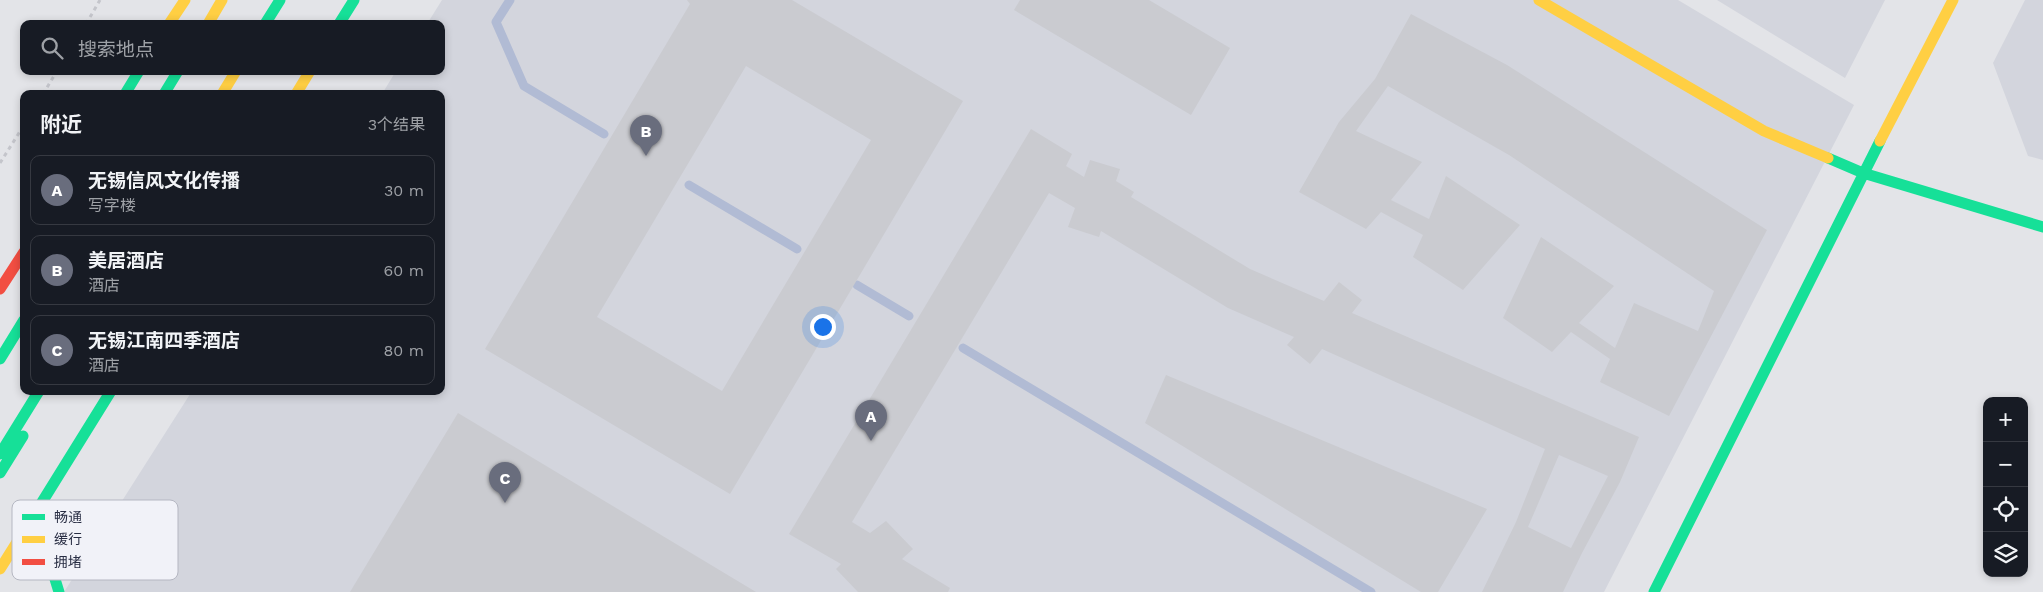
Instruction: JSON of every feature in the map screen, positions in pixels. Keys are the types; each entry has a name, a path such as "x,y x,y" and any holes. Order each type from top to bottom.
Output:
{"main road":[{"path":"172,20 184,0"},
{"path":"210,20 222,0"},
{"path":"342,20 354,0"},
{"path":"1539,0 1764,130 1863,173 2043,228"},
{"path":"1654,592 1863,173 1953,0"},
{"path":"269,20 284,4"},
{"path":"280,20 284,4"},
{"path":"127,90 137,75"},
{"path":"166,90 176,75"},
{"path":"224,90 234,75"},
{"path":"237,90 247,75"},
{"path":"298,90 308,75"},
{"path":"0,290 20,258"},
{"path":"0,359 20,326"},
{"path":"0,454 37,395"},
{"path":"0,473 49,395"},
{"path":"43,500 109,395"},
{"path":"0,569 12,550"},
{"path":"55,580 59,592"}],"path":[{"path":"88,20 100,0"},
{"path":"45,90 55,75"},
{"path":"0,164 20,132"}],"shaded area":[{"path":"442,0 1678,0 1854,105 1604,592 64,592 72,580 178,580 178,500 123,500 189,395 445,395 445,90 384,90 394,75 445,75 445,20 430,20"},
{"path":"1717,0 1885,0 1845,78"},
{"path":"2025,0 2043,0 2043,160 2028,156 1993,63"}],"building":[{"path":"687,0 792,0 963,101 730,494 485,349 690,4","holes":["746,66 871,140 722,391 597,317"]},
{"path":"1020,0 1149,0 1230,48 1191,115 1014,10"},
{"path":"1411,14 1507,65 1767,230 1669,416 1600,382 1610,359 1571,332 1552,352 1503,318 1541,237 1614,286 1579,323 1615,348 1634,303 1698,331 1714,291 1509,155 1388,86 1356,131 1422,162 1391,200 1429,219 1446,176 1520,225 1463,290 1413,257 1423,235 1381,212 1366,229 1299,192 1339,122 1375,79"},
{"path":"1031,129 1072,154 1066,166 1084,177 1090,160 1120,169 1116,181 1134,192 1131,197 1250,269 1324,301 1339,282 1362,300 1352,313 1639,437 1620,482 1563,592 1482,592 1516,522 1545,449 1322,349 1310,364 1287,345 1294,337 1228,308 1101,231 1099,237 1068,227 1075,208 1049,193 852,522 870,533 886,521 913,549 902,559 950,588 948,592 858,592 836,569 841,564 789,534","holes":["1559,455 1608,476 1571,548 1528,527"]},
{"path":"1166,375 1487,509 1438,592 1421,592 1145,423"},
{"path":"458,413 756,592 350,592"}],"waterway":[{"path":"510,0 496,22 524,86 604,134"},
{"path":"689,185 797,249"},
{"path":"857,285 909,316"},
{"path":"963,348 1371,592"}],"traffic: fast":[{"path":"268,20 280,0"},
{"path":"342,20 354,0"},
{"path":"127,90 137,75"},
{"path":"166,90 176,75"},
{"path":"1654,592 1880,141"},
{"path":"1828,158 1863,173 2043,227"},
{"path":"0,359 20,326"},
{"path":"0,454 37,395"},
{"path":"43,500 109,395"},
{"path":"0,473 23,436"},
{"path":"55,580 59,592"}],"traffic: slow":[{"path":"172,20 185,0"},
{"path":"210,20 222,0"},
{"path":"1539,0 1764,131 1828,158"},
{"path":"1880,141 1953,0"},
{"path":"224,90 234,75"},
{"path":"298,90 308,75"},
{"path":"0,569 12,550"}],"traffic: jam":[{"path":"0,289 20,258"}],"place":[{"name":"美居酒店","path":"646,156"},
{"name":"无锡信风文化传播","path":"871,441"},
{"name":"无锡江南四季酒店","path":"505,503"}]}
